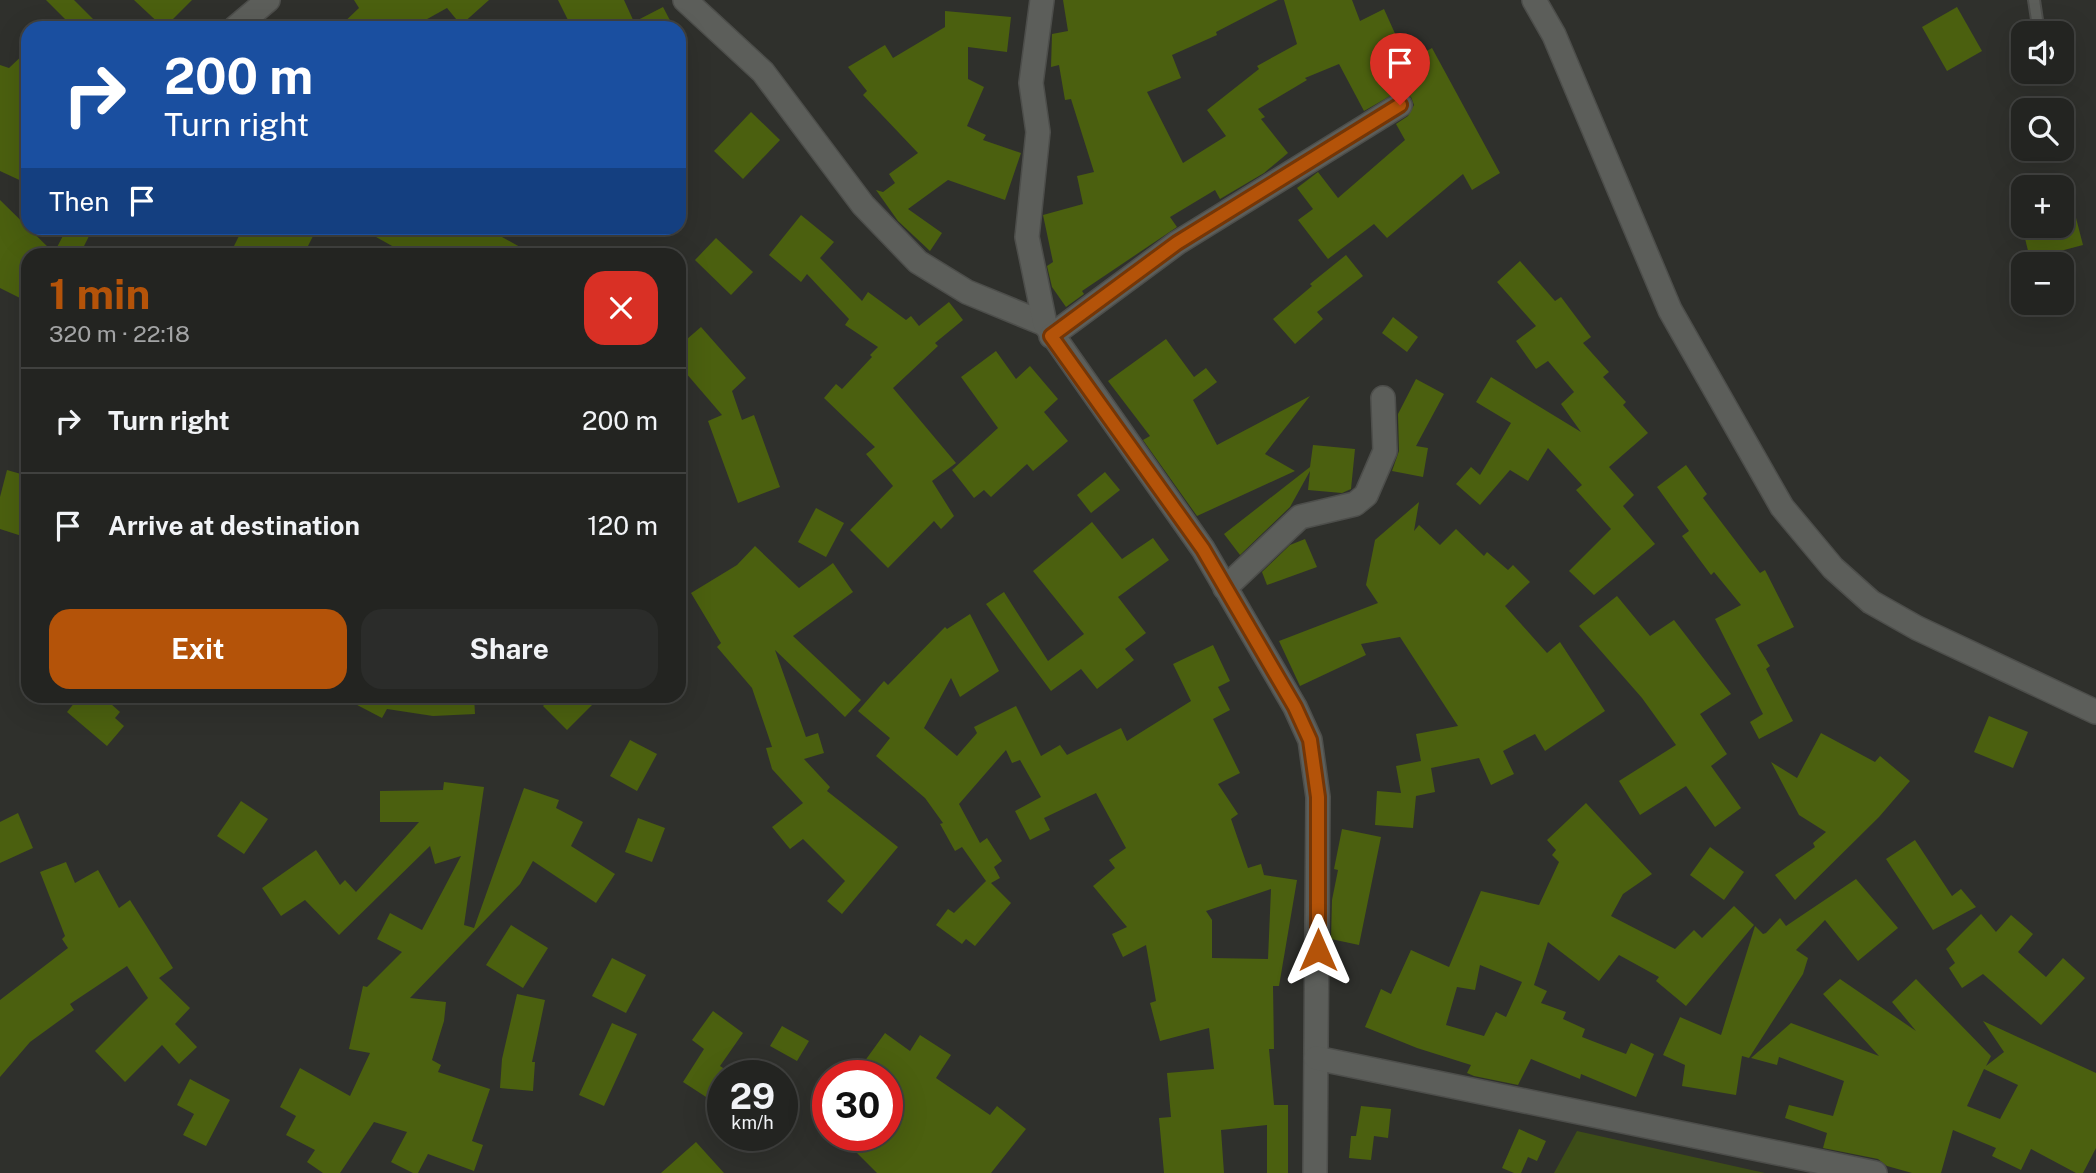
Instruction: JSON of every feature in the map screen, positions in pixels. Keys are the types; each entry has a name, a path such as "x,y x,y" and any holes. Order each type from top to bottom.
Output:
{"street":[{"path":"243,21 268,0"},
{"path":"685,0 763,72 863,205 918,262 967,292 1048,330"},
{"path":"1042,0 1031,83 1038,132 1027,237 1048,330 1203,549 1295,707 1310,740 1318,797 1315,1173"},
{"path":"1534,0 1554,35 1670,310 1782,507 1833,568 1871,602 1917,628 2096,712"},
{"path":"1048,330 1177,243 1400,105"},
{"path":"1225,588 1300,517 1355,504 1366,495 1385,451 1383,398"},
{"path":"1317,1058 1875,1173"}],"lane":[{"path":"2034,0 2037,21"}],"green space":[{"path":"1577,1131 1765,1173 1554,1173"}],"building":[{"path":"46,0 74,0 93,19 67,21"},
{"path":"134,0 192,0 171,21 156,21"},
{"path":"354,0 489,0 465,21 458,21 447,8 424,21 345,21 359,8"},
{"path":"558,0 624,0 634,21 568,21"},
{"path":"1063,0 1278,0 1216,32 1217,35 1172,55 1181,78 1147,92 1183,163 1226,136 1207,110 1259,69 1257,66 1297,44 1284,0 1352,0 1360,21 1384,9 1397,38 1402,35 1414,58 1432,48 1500,173 1472,190 1463,174 1387,238 1374,224 1328,259 1298,220 1313,209 1297,188 1318,172 1338,198 1405,140 1396,124 1408,116 1414,105 1411,97 1399,91 1364,111 1339,64 1305,78 1307,80 1258,109 1265,117 1261,119 1288,153 1264,173 1220,199 1215,190 1170,217 1177,227 1082,291 1084,294 1066,307 1052,287 1047,266 1053,262 1043,215 1083,204 1077,176 1094,172 1071,99 1065,100 1059,65 1051,67 1052,34 1068,31"},
{"path":"663,7 670,21 636,21"},
{"path":"1957,7 1982,51 1947,71 1922,27"},
{"path":"945,11 1011,17 1007,52 968,47 968,79 984,87 967,126 986,135 983,140 1021,153 1005,200 948,180 908,209 942,233 930,251 898,221 876,190 883,192 895,183 889,174 918,153 863,95 867,91 848,67 885,45 893,58 945,27"},
{"path":"21,57 21,181 0,171 0,65 9,68"},
{"path":"751,112 780,140 743,179 714,151"},
{"path":"0,200 21,221 21,235 36,235 49,248 21,248 21,298 0,288"},
{"path":"2074,210 2083,245 2056,252 2028,252 2025,238 2074,238"},
{"path":"801,215 834,242 820,258 862,301 868,292 906,320 911,316 919,326 949,302 963,320 935,343 938,346 893,388 956,463 932,481 954,516 941,529 934,521 888,568 850,530 893,486 866,454 875,447 824,398 836,384 842,389 878,347 845,325 849,319 807,274 801,282 769,255"},
{"path":"63,235 90,235 83,248 57,248"},
{"path":"240,235 314,235 307,248 233,248"},
{"path":"372,235 504,235 502,237 522,248 396,248"},
{"path":"716,238 753,272 731,295 695,260"},
{"path":"1346,255 1363,276 1317,312 1323,319 1295,344 1273,319"},
{"path":"1520,261 1555,301 1561,297 1591,337 1583,343 1609,372 1603,377 1626,402 1623,405 1648,433 1609,467 1634,495 1623,506 1655,544 1594,595 1569,571 1611,529 1576,490 1582,485 1548,448 1528,481 1510,470 1480,505 1456,484 1471,467 1480,475 1511,423 1476,402 1491,377 1581,432 1561,404 1574,392 1548,361 1536,369 1516,341 1536,326 1497,282"},
{"path":"1393,317 1418,337 1407,352 1382,333"},
{"path":"701,327 746,378 732,391 742,420 754,415 780,487 738,503 708,421 722,415 686,373 686,340"},
{"path":"1166,339 1194,377 1206,368 1217,382 1193,400 1217,445 1310,396 1265,454 1295,471 1197,516 1143,440 1150,436 1108,381"},
{"path":"996,351 1016,379 1030,366 1058,399 1044,412 1068,441 1033,471 1027,464 991,497 984,490 974,498 952,470 998,428 961,377"},
{"path":"1416,379 1444,394 1416,446 1428,448 1423,477 1392,471 1399,451 1398,414"},
{"path":"1313,445 1355,449 1351,489 1342,493 1308,490 1310,471 1290,507 1240,555 1224,534 1310,467"},
{"path":"1686,465 1707,494 1703,498 1760,573 1765,570 1794,627 1757,645 1770,666 1766,669 1793,721 1759,739 1750,722 1763,714 1715,619 1741,605 1714,572 1711,575 1682,536 1689,531 1657,487"},
{"path":"7,470 21,474 21,536 0,529 0,497"},
{"path":"1105,472 1120,490 1091,513 1077,495"},
{"path":"1419,502 1414,531 1419,525 1440,545 1456,529 1484,556 1487,552 1508,570 1513,565 1530,582 1505,606 1547,653 1560,642 1605,711 1545,751 1535,734 1503,751 1514,774 1491,785 1479,758 1431,768 1435,792 1416,796 1413,828 1375,825 1377,791 1401,793 1396,766 1421,761 1416,734 1458,726 1400,637 1361,644 1366,655 1300,686 1279,641 1378,603 1366,585 1375,540"},
{"path":"816,508 844,523 826,557 798,542"},
{"path":"1092,522 1122,559 1153,538 1169,560 1118,597 1146,633 1125,649 1134,660 1097,689 1081,669 1051,691 986,604 1004,592 1048,661 1084,634 1033,571"},
{"path":"1305,539 1317,567 1267,585 1262,572 1290,545"},
{"path":"755,546 799,588 833,563 853,592 793,636 861,700 845,717 775,650 806,737 818,733 824,753 804,759 830,787 827,791 898,847 842,914 827,901 845,881 803,839 790,849 772,827 803,803 772,769 766,748 772,747 752,688 717,647 721,643 691,593 737,565"},
{"path":"1617,596 1650,636 1674,620 1731,694 1700,714 1727,754 1711,766 1741,808 1715,827 1686,786 1640,815 1619,781 1676,745 1642,698 1579,626"},
{"path":"970,614 999,671 960,697 951,678 924,728 957,756 977,733 974,727 1016,706 1041,756 1060,745 1067,755 1121,728 1127,741 1191,701 1173,664 1213,645 1230,681 1218,687 1230,710 1213,719 1240,773 1218,784 1238,814 1231,819 1248,868 1261,864 1264,875 1297,880 1279,986 1273,986 1274,1049 1269,1049 1274,1105 1288,1105 1288,1173 1267,1173 1267,1125 1221,1130 1224,1173 1164,1173 1159,1118 1171,1117 1167,1073 1214,1069 1209,1028 1160,1041 1150,1003 1156,1001 1146,945 1123,957 1112,934 1127,927 1093,886 1115,868 1109,860 1126,848 1096,793 1044,818 1050,830 1030,840 1015,811 1041,797 1020,760 1012,763 1006,750 959,804 980,843 987,838 1002,861 994,867 1000,878 991,883 1011,903 975,946 966,939 962,944 936,925 948,909 954,913 986,881 962,847 955,851 940,824 943,823 925,798 876,756 890,738 858,711 884,681 888,685 945,627 947,629","holes":["1271,889 1268,959 1212,958 1212,920 1206,911"]},
{"path":"74,703 110,703 120,712 115,718 124,726 107,746 67,712"},
{"path":"353,703 474,703 475,714 433,716 387,709 382,718"},
{"path":"546,703 594,703 567,730 543,706"},
{"path":"1989,716 2028,732 2013,768 1974,752"},
{"path":"1821,733 1875,762 1880,756 1910,781 1879,817 1795,900 1775,875 1815,847 1813,843 1826,832 1799,815 1771,762 1797,778"},
{"path":"630,740 657,754 637,791 610,776"},
{"path":"444,782 484,787 464,925 474,928 524,788 559,800 556,808 583,822 571,846 615,874 596,903 533,861 520,884 410,998 446,1002 444,1021 432,1060 441,1065 438,1072 490,1089 472,1141 483,1145 474,1171 428,1154 418,1173 413,1173 391,1162 407,1132 374,1122 340,1173 323,1173 307,1162 315,1150 286,1135 296,1116 280,1107 300,1068 350,1096 370,1053 349,1049 363,986 367,987 402,952 377,939 390,913 422,930 461,856 435,864 430,846 339,935 305,900 281,916 262,888 316,850 340,885 345,880 356,892 419,822 380,822 380,791 443,790"},
{"path":"241,801 268,819 244,854 217,836"},
{"path":"1586,803 1652,874 1623,894 1611,916 1675,949 1694,930 1702,938 1734,906 1754,925 1686,1006 1656,981 1659,977 1619,955 1599,981 1548,942 1534,985 1547,991 1541,1003 1566,1012 1563,1019 1585,1029 1582,1037 1626,1054 1631,1043 1654,1054 1636,1097 1581,1074 1580,1079 1531,1059 1518,1085 1474,1076 1467,1073 1471,1065 1417,1048 1365,1027 1381,989 1391,994 1411,950 1449,967 1481,891 1539,905 1559,862 1552,855 1556,850 1547,840","holes":["1480,965 1522,982 1506,1017 1496,1012 1484,1036 1446,1025 1457,987 1475,990"]},
{"path":"18,813 33,848 0,863 0,822"},
{"path":"638,818 665,828 652,862 625,852"},
{"path":"1342,829 1381,837 1359,945 1331,939 1332,900 1338,870 1334,869"},
{"path":"1915,840 1952,896 1961,889 1976,907 1933,930 1886,859"},
{"path":"1710,847 1744,872 1724,900 1690,875"},
{"path":"66,862 75,883 98,870 119,908 130,900 173,968 159,978 190,1008 175,1024 197,1047 179,1064 162,1045 125,1082 95,1051 148,998 127,966 70,1004 74,1010 30,1042 0,1077 0,1000 68,948 62,939 65,936 40,872"},
{"path":"1856,879 1898,928 1858,961 1825,920 1796,950 1808,958 1803,974 1749,1058 1742,1056 1736,1095 1682,1086 1685,1065 1663,1055 1680,1017 1721,1035 1755,926 1763,934 1780,918 1786,926"},
{"path":"1981,914 1996,932 2011,915 2033,934 2018,952 2046,977 2063,958 2085,978 2041,1025 1983,974 1962,988 1949,968 1955,963 1946,949"},
{"path":"511,925 548,948 523,988 486,965"},
{"path":"612,958 646,975 626,1013 592,996"},
{"path":"1840,979 1916,1031 1892,1002 1916,979 1991,1056 1986,1066 2004,1052 1983,1021 2096,1073 2096,1148 2083,1173 2076,1173 2031,1149 2021,1170 1992,1156 1996,1148 1953,1130 1941,1173 1912,1173 1887,1166 1878,1159 1823,1148 1827,1133 1785,1118 1789,1105 1833,1116 1844,1081 1779,1057 1777,1065 1751,1058 1791,1023 1879,1056 1823,994","holes":["1984,1069 2018,1085 2000,1119 1967,1106"]},
{"path":"517,994 545,1000 532,1062 535,1062 533,1091 500,1088 502,1059"},
{"path":"713,1011 743,1033 724,1060 707,1060 707,1098 683,1082 704,1049 692,1040"},
{"path":"612,1023 637,1034 604,1106 579,1095"},
{"path":"782,1026 809,1041 798,1060 770,1046"},
{"path":"885,1033 910,1051 920,1035 951,1055 936,1078 990,1115 997,1106 1026,1129 991,1173 877,1173 855,1151 903,1151 903,1060 866,1060"},
{"path":"190,1079 230,1100 206,1146 183,1135 194,1114 177,1105"},
{"path":"1361,1106 1391,1109 1388,1138 1374,1136 1371,1160 1349,1158 1351,1136 1356,1136"},
{"path":"1519,1129 1546,1141 1537,1161 1528,1157 1521,1173 1514,1173 1502,1168"},
{"path":"696,1142 724,1173 661,1173"}],"route":[{"path":"1318,950 1318,797 1310,740 1295,707 1203,549 1051,336 1177,243 1400,105"}]}
